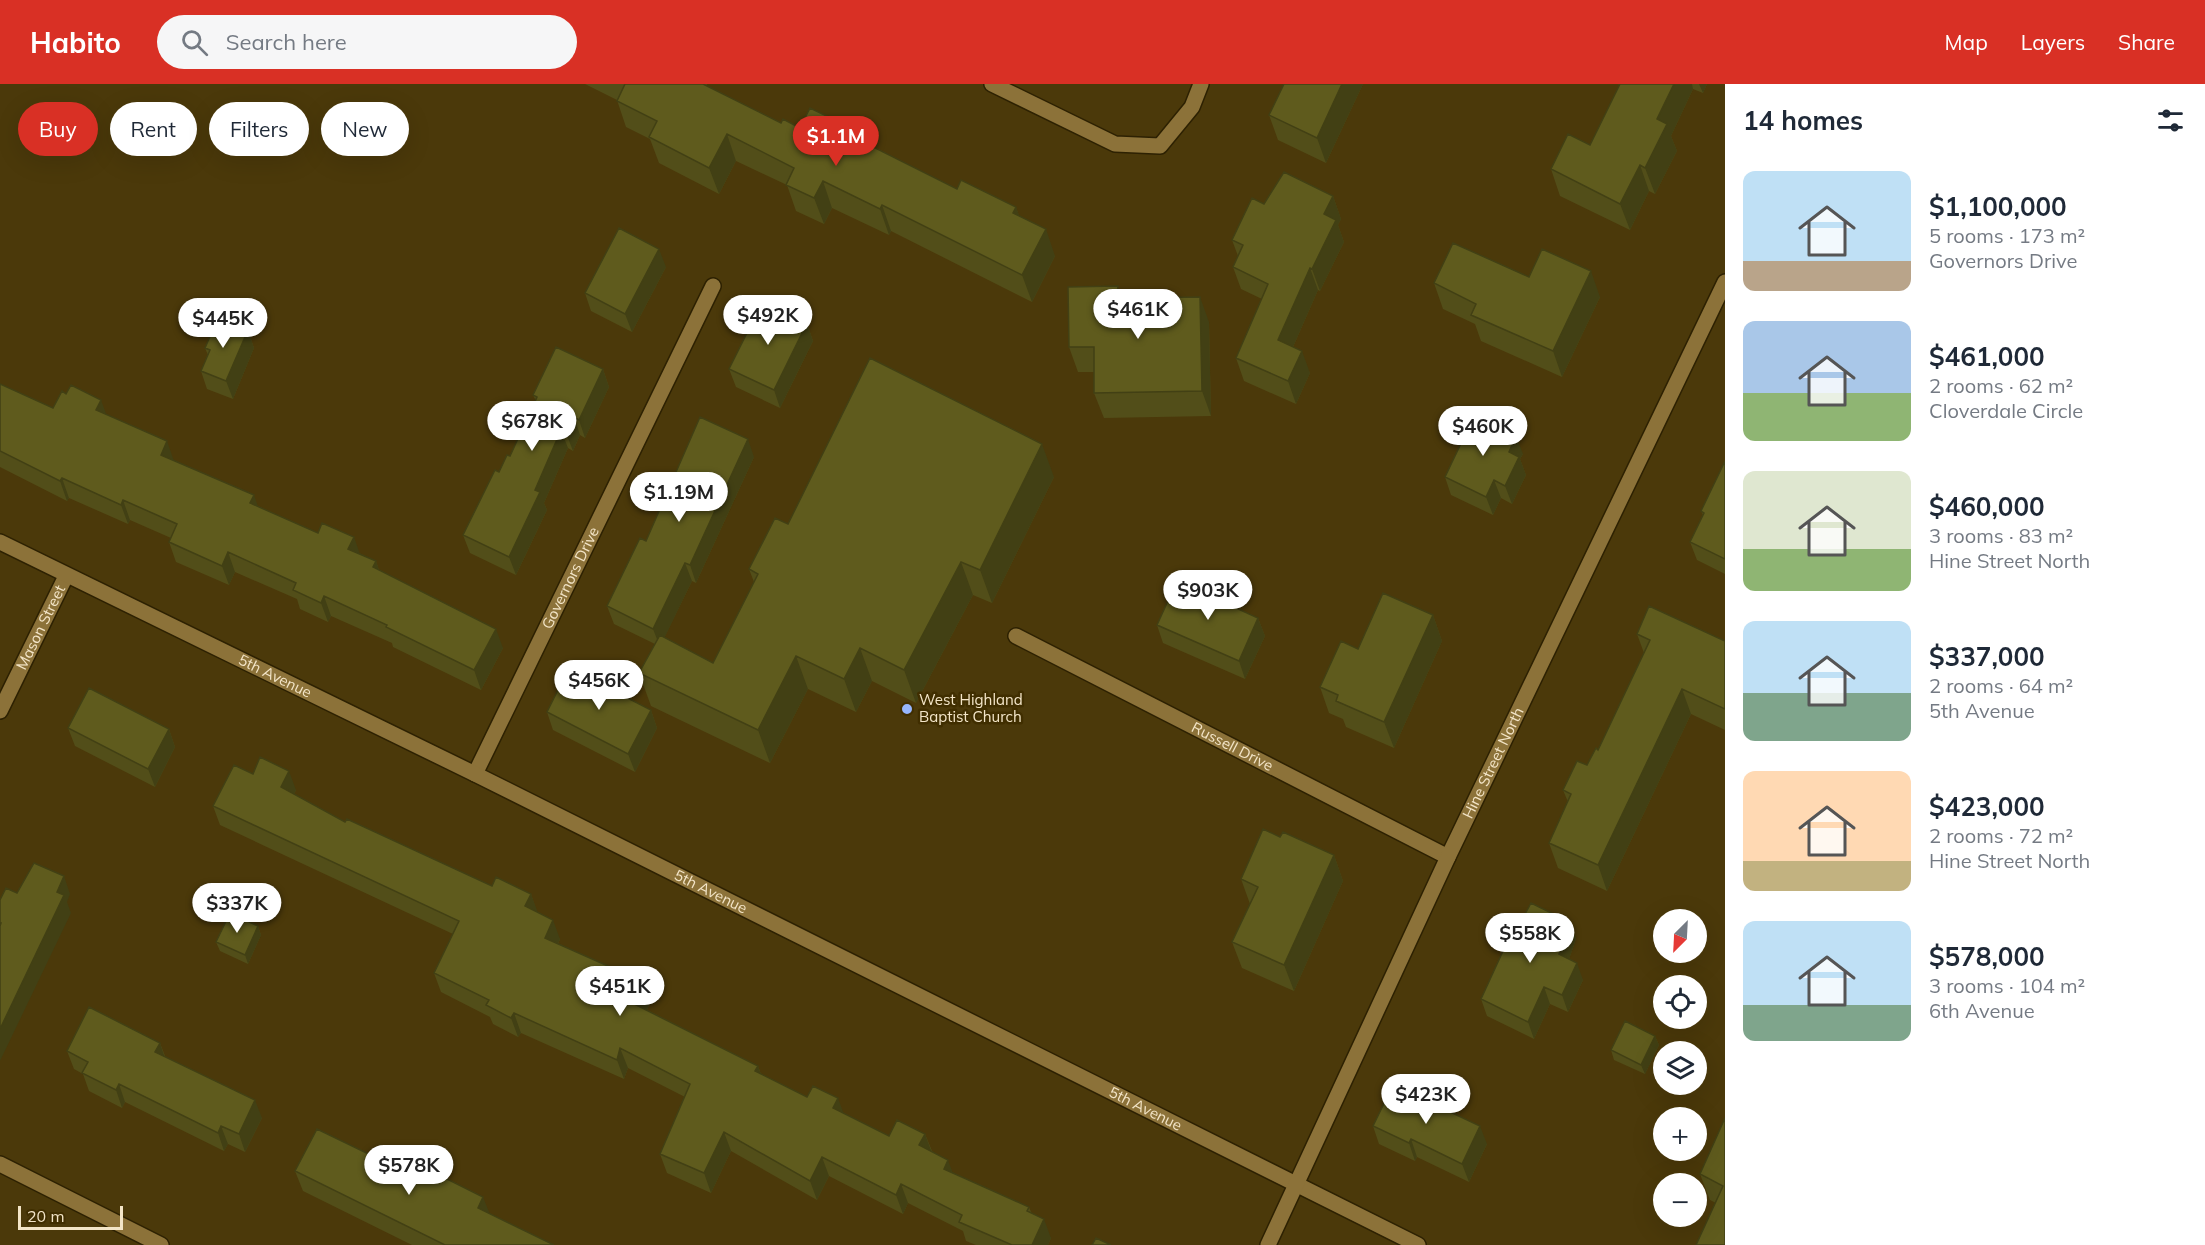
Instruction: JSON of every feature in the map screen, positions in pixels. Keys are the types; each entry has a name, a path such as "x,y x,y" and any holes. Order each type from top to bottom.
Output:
{"street":[{"path":"992,84 1114,144 1160,146 1192,107 1201,84"},
{"name":"Hine Street North","path":"1268,1245 1448,857 1725,282"},
{"name":"Governors Drive","path":"475,774 713,286"},
{"name":"5th Avenue","path":"0,542 475,774 1418,1245"},
{"name":"Mason Street","path":"0,711 66,576"},
{"name":"Russell Drive","path":"1016,636 1448,857"},
{"path":"0,1164 160,1245"}],"building":[{"path":"625,84 703,84 781,123 783,119 800,128 810,108 858,131 855,138 957,189 961,180 1016,207 1013,213 1046,229 1022,275 882,205 880,209 823,181 814,198 786,185 794,168 727,134 709,168 649,137 657,121 617,101"},
{"path":"1284,84 1342,84 1317,138 1269,115"},
{"path":"1620,84 1674,84 1657,119 1667,124 1645,168 1640,165 1620,204 1551,169 1568,134 1590,145"},
{"path":"1284,172 1333,196 1324,214 1336,220 1312,269 1310,268 1278,340 1302,351 1288,381 1236,358 1268,284 1233,267 1243,245 1232,240 1252,198 1264,204"},
{"path":"619,228 659,249 625,314 585,293"},
{"path":"1453,243 1529,277 1542,249 1591,271 1553,351 1471,315 1476,304 1434,283"},
{"path":"1118,286 1117,294 1129,294 1128,298 1200,297 1202,391 1094,393 1094,347 1069,347 1068,287"},
{"path":"763,301 807,323 774,390 729,369"},
{"path":"218,318 248,330 226,381 201,371 210,350 205,348"},
{"path":"556,347 603,369 579,420 574,417 566,433 561,430 535,490 540,492 509,557 463,535 495,470 499,472 507,455 510,456 537,397 533,395"},
{"path":"870,358 1042,444 980,570 961,562 904,670 860,648 844,679 796,656 758,730 639,673 660,635 713,663 758,574 749,569 775,518 788,524"},
{"path":"0,384 53,408 62,391 66,394 71,385 101,400 96,410 167,441 161,455 254,495 250,503 318,533 322,523 354,537 348,549 376,561 373,567 496,629 474,670 386,627 387,625 324,596 321,603 293,590 296,583 228,552 222,566 169,542 177,524 123,500 121,505 62,478 60,481 0,451"},
{"path":"1475,414 1516,436 1509,452 1519,457 1505,486 1494,480 1486,497 1445,477"},
{"path":"700,417 748,439 690,565 685,563 653,629 607,606 640,538 646,541"},
{"path":"1725,461 1725,559 1690,542 1704,513 1701,511"},
{"path":"1177,581 1258,618 1239,661 1157,625"},
{"path":"1383,593 1433,615 1384,722 1336,701 1338,695 1320,687 1341,641 1358,649"},
{"path":"1649,606 1725,641 1725,709 1682,689 1598,865 1549,843 1571,794 1563,790 1577,761 1587,765 1596,748 1598,750 1650,640 1637,634"},
{"path":"569,668 651,710 628,754 547,712"},
{"path":"89,688 169,729 148,769 68,728"},
{"path":"260,757 289,771 281,787 345,822 347,819 492,886 496,877 531,894 525,906 553,920 545,938 644,982 634,1004 758,1066 755,1071 807,1097 813,1086 838,1098 833,1108 889,1136 897,1120 925,1134 919,1145 948,1160 944,1169 1029,1207 1027,1211 1044,1219 1032,1245 1012,1245 959,1222 962,1215 901,1184 896,1195 822,1157 810,1181 724,1132 704,1173 660,1154 690,1084 620,1048 617,1060 514,1013 511,1018 486,1005 489,1000 434,973 459,921 213,806 234,765 253,774"},
{"path":"1263,829 1280,837 1283,832 1334,855 1284,965 1232,942 1258,887 1241,879"},
{"path":"34,863 64,876 57,892 64,895 0,1029 0,900 6,888 17,893"},
{"path":"1531,903 1570,922 1559,954 1577,963 1562,995 1544,987 1528,1022 1481,999 1520,914 1524,916"},
{"path":"230,913 258,926 245,955 216,942"},
{"path":"89,1007 160,1043 155,1052 255,1100 239,1134 221,1126 218,1133 119,1084 116,1090 82,1073 88,1062 67,1051"},
{"path":"1625,1021 1655,1036 1641,1065 1611,1050"},
{"path":"1393,1085 1480,1126 1462,1164 1411,1139 1409,1143 1373,1126"},
{"path":"1725,1118 1725,1245 1696,1245 1704,1227 1707,1227 1707,1221 1723,1186 1707,1178 1707,1173 1700,1173"},
{"path":"317,1129 416,1177 421,1166 483,1197 478,1208 554,1245 445,1245 295,1171"},
{"path":"1096,1238 1111,1245 1092,1245"}],"place":[{"name":"West Highland Baptist Church","path":"907,709"}]}
